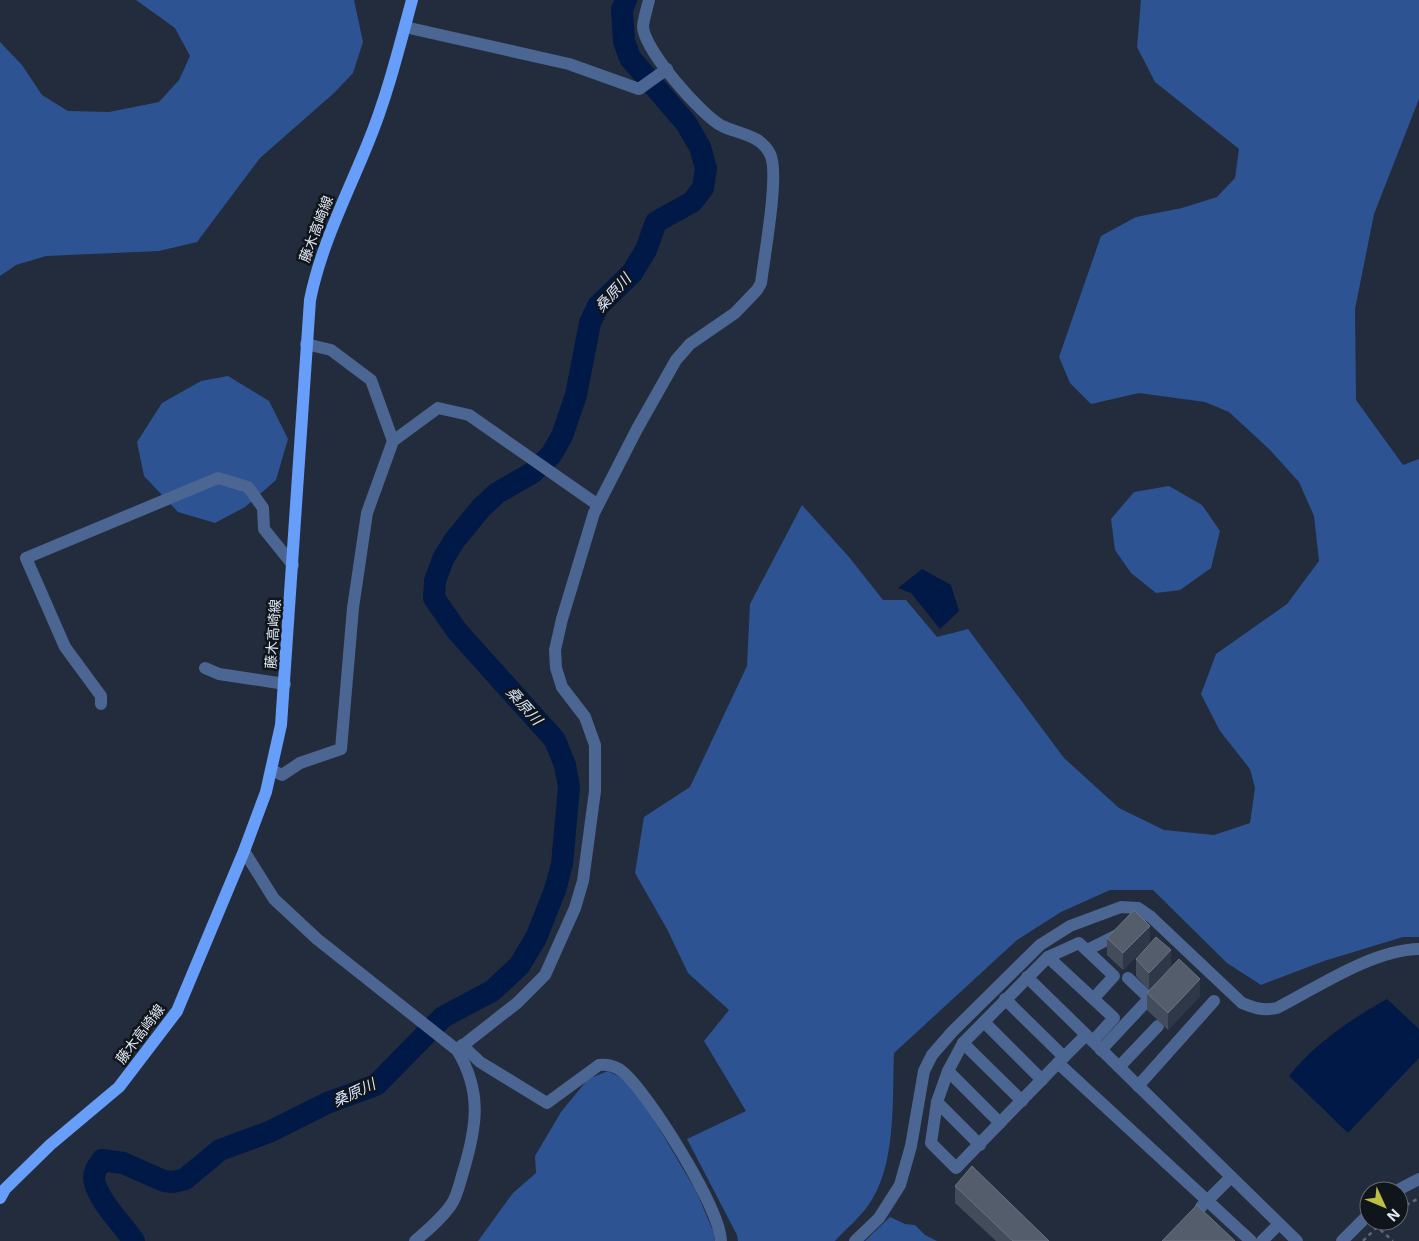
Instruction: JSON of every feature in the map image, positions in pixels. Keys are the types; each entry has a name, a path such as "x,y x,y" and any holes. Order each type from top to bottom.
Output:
{"main road":[{"name":"藤木高崎線","path":"0,1198 5,1189 50,1145 118,1087 177,1011 244,851 272,770 282,725 294,566 310,300 316,272 369,141 412,0"}],"street":[{"path":"460,1048 517,1003 545,975 575,908 583,881 595,791 595,745 585,717 562,687 556,668 555,650 562,618 598,505 637,428 676,360 690,344 735,313 761,283 773,182 770,152 748,134 724,127 711,120 676,82 648,41 643,27 649,0"},
{"path":"404,27 569,64 639,89 667,69"},
{"path":"306,344 331,350 371,380 394,441"},
{"path":"272,770 282,775 300,763 341,749 353,608 367,513 394,441 438,408 469,416 598,505"},
{"path":"101,704 101,696 65,647 26,558 218,478 248,487 263,508 264,529 294,566"},
{"path":"205,668 219,674 285,684"},
{"path":"244,851 274,899 317,940 460,1048 547,1103 599,1065 608,1064 622,1071 646,1096 701,1187 714,1217 721,1241"},
{"path":"855,1241 879,1218 900,1185 911,1146 924,1071 932,1055 1003,980 1040,945 1070,926 1121,907 1138,908 1151,917 1242,1003 1267,1010 1277,1008 1366,962 1406,949 1419,949"},
{"path":"1087,950 1124,931"},
{"path":"1094,998 1114,976 1079,943 1048,956 963,1043 948,1071 937,1102 931,1143 956,1168 1061,1060 1093,1042 1149,998 1167,979"},
{"path":"1048,956 1114,1018 1093,1042"},
{"path":"1027,977 1297,1241"},
{"path":"1128,978 1149,998"},
{"path":"1005,999 1061,1060 1251,1241"},
{"path":"1138,1086 1214,1001"},
{"path":"984,1022 1042,1080"},
{"path":"1119,1067 1158,1026"},
{"path":"963,1043 1022,1100"},
{"path":"415,1241 434,1225 455,1198 475,1129 474,1088 460,1048"},
{"path":"948,1071 1000,1123"},
{"path":"937,1102 980,1145"},
{"path":"1194,1214 1231,1177"},
{"path":"1262,1241 1279,1224"},
{"path":"1342,1241 1359,1224"}],"path":[{"path":"1364,1241 1373,1231"},
{"path":"1381,1231 1392,1241"}],"shaded area":[{"path":"136,0 354,0 363,42 353,73 334,93 260,158 197,242 159,251 46,256 16,265 0,276 0,42 22,65 42,95 68,111 109,112 159,102 179,80 190,56 175,28"},
{"path":"1141,0 1419,0 1419,99 1374,214 1355,309 1356,400 1403,465 1419,459 1419,937 1403,937 1324,961 1261,985 1227,963 1153,890 1110,890 1061,912 1017,940 894,1053 891,1133 884,1173 877,1191 867,1207 835,1241 738,1241 737,1235 687,1139 746,1111 704,1041 729,1010 688,973 667,929 635,873 644,817 690,787 747,666 750,604 802,505 849,557 883,600 906,600 937,637 968,629 1064,758 1119,808 1164,830 1214,835 1250,823 1255,788 1250,769 1220,731 1201,694 1216,654 1287,604 1319,561 1314,516 1299,482 1269,449 1229,412 1205,402 1139,393 1091,404 1070,383 1059,357 1101,236 1136,217 1182,208 1217,197 1235,178 1239,149 1155,82 1137,47"},
{"path":"228,376 269,401 288,439 276,480 245,507 215,523 178,512 144,476 137,442 162,403 201,381"},
{"path":"1169,486 1202,505 1220,531 1211,568 1180,590 1156,593 1131,573 1115,550 1111,519 1134,492"},
{"path":"922,569 951,585 959,611 940,629 911,593 898,588"},
{"path":"1387,999 1419,1029 1419,1058 1348,1133 1289,1076 1310,1053 1334,1033"},
{"path":"608,1071 622,1078 643,1101 696,1191 714,1233 715,1241 478,1241 513,1193 536,1173 535,1156 561,1112 588,1079"},
{"path":"890,1217 905,1224 915,1225 925,1235 937,1241 865,1241"}],"building":[{"path":"1134,910 1150,926 1123,953 1107,938"},
{"path":"1156,937 1171,950 1149,973 1136,959"},
{"path":"1179,959 1200,979 1168,1013 1147,993"},
{"path":"972,1166 1049,1241 1013,1241 955,1186"},
{"path":"1197,1205 1235,1241 1162,1241"}],"waterway":[{"name":"桑原川","path":"134,1241 99,1194 94,1178 96,1169 102,1160 123,1163 164,1181 173,1182 185,1179 220,1150 269,1132 327,1103 376,1085 443,1017 492,991 519,966 536,938 555,890 562,864 569,787 565,765 555,740 457,631 434,598 435,581 443,559 454,541 481,508 497,493 532,473 551,455 562,436 576,395 590,323 598,306 632,273 646,250 656,222 692,202 703,188 706,168 700,147 686,123 630,58 624,41 622,10 626,0"}]}
